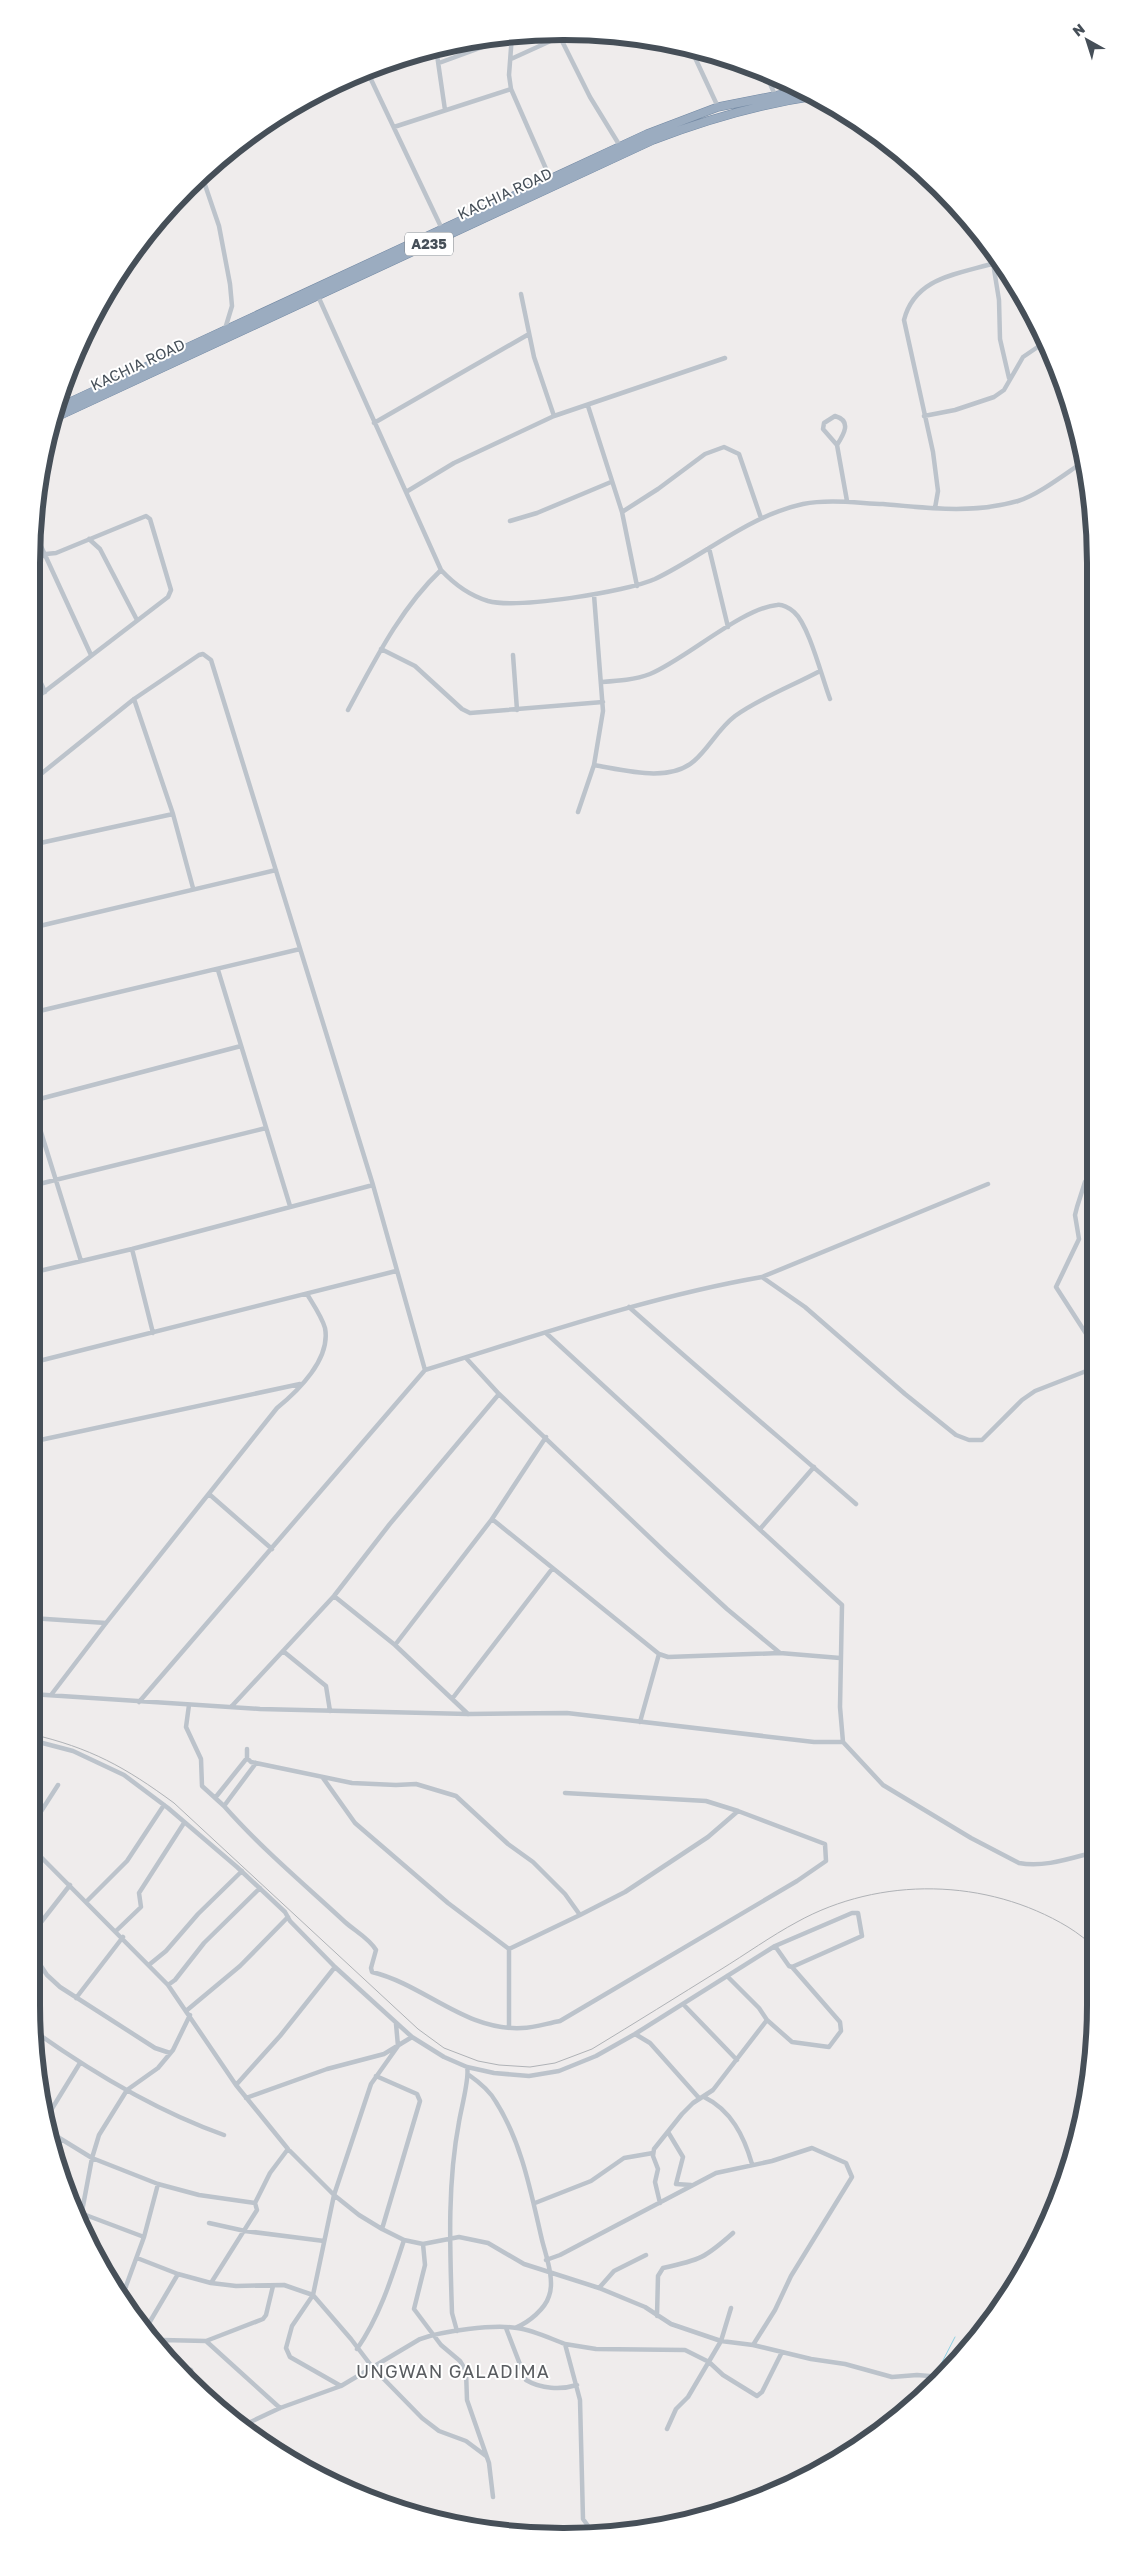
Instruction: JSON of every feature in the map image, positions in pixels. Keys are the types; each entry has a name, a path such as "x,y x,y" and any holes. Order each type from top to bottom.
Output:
{"highway":[{"name":"KACHIA ROAD","path":"65,404 670,124 718,107 791,92"},
{"name":"KACHIA ROAD","path":"62,415 653,140 711,120 758,107 803,98"}],"street":[{"path":"511,59 551,40"},
{"path":"559,40 562,41 590,97 620,146"},
{"path":"512,43 511,89 550,178"},
{"path":"439,62 481,46"},
{"path":"438,56 445,110"},
{"path":"695,57 718,107"},
{"path":"370,77 442,229"},
{"path":"770,83 775,95"},
{"path":"394,127 511,89"},
{"path":"204,183 219,226 230,284 232,306 224,330"},
{"path":"992,263 999,300 1000,338 1009,378"},
{"path":"935,508 938,491 933,452 904,320 908,305 919,291 940,278 992,263"},
{"path":"521,294 534,357 554,416"},
{"path":"318,296 441,570 463,590 495,602 594,595 638,586 669,572 761,518 805,504 847,502 935,508 985,509 1020,500 1078,465"},
{"path":"374,423 530,334"},
{"path":"924,416 955,410 994,397 1004,390 1009,378 1023,357 1039,346"},
{"path":"406,492 454,463 554,416 588,406 724,358"},
{"path":"588,406 622,512 638,586"},
{"path":"837,445 846,430 845,423 841,418 835,416 824,423 823,429 837,445 847,502"},
{"path":"622,512 658,489 705,454 724,447 738,454 761,518"},
{"path":"510,521 537,513 611,482"},
{"path":"40,558 46,554 56,553 140,516 146,516 150,519 172,590 168,597 40,696"},
{"path":"89,539 100,550 137,620"},
{"path":"41,544 91,655"},
{"path":"709,548 728,627"},
{"path":"348,710 381,649 411,602 441,570"},
{"path":"578,812 594,766 602,721 603,702 594,595"},
{"path":"601,682 623,681 649,674 677,660 728,627 762,608 778,605 786,606 795,612 804,624 830,699"},
{"path":"381,649 415,666 462,709 470,713 603,702"},
{"path":"40,775 134,699 199,655 203,654 211,660 372,1185 426,1370"},
{"path":"513,655 517,710"},
{"path":"594,766 666,773 684,769 695,761 721,729 736,716 820,671"},
{"path":"40,681 45,692"},
{"path":"134,699 173,814 193,888"},
{"path":"40,844 173,814"},
{"path":"40,926 193,888 276,870"},
{"path":"40,1012 300,949"},
{"path":"218,970 290,1206"},
{"path":"40,1102 242,1046"},
{"path":"40,1184 266,1128"},
{"path":"40,1129 80,1261"},
{"path":"1087,1178 1075,1215 1079,1239 1056,1287 1087,1335"},
{"path":"139,1702 426,1370 630,1307 718,1284 762,1277 988,1184"},
{"path":"40,1271 132,1249 372,1185"},
{"path":"132,1249 153,1332"},
{"path":"40,1361 396,1271"},
{"path":"762,1277 806,1307 905,1394 956,1435 969,1440 982,1440 1022,1400 1035,1391 1087,1371"},
{"path":"51,1695 277,1408 300,1384 319,1359 324,1344 324,1328 307,1294"},
{"path":"630,1307 716,1385 856,1504"},
{"path":"546,1333 842,1605 843,1627 840,1658 843,1742 883,1785 971,1838 1019,1863 1031,1866 1087,1854"},
{"path":"466,1358 499,1394 672,1559 780,1653"},
{"path":"40,1440 300,1384"},
{"path":"231,1707 334,1596 390,1525 499,1394"},
{"path":"395,1645 492,1519 546,1437"},
{"path":"760,1529 814,1467"},
{"path":"209,1494 272,1549"},
{"path":"492,1519 659,1654 668,1657 780,1653 840,1658"},
{"path":"452,1699 552,1569"},
{"path":"334,1596 395,1645 468,1714"},
{"path":"40,1619 106,1623"},
{"path":"283,1651 326,1686 330,1711"},
{"path":"640,1722 659,1654"},
{"path":"40,1694 189,1705 330,1711 567,1714 814,1742 843,1742"},
{"path":"189,1705 186,1727 200,1759 202,1786 224,1806 256,1841 278,1858 347,1924 373,1944 376,1950 371,1968 372,1972 413,1987 468,2018 490,2025 522,2028 560,2021 797,1881 826,1861 825,1844 706,1801 565,1793"},
{"path":"40,1742 73,1751 124,1775 164,1805 242,1871 335,1967 373,1999 396,2024 412,2037 444,2057 467,2067 494,2073 529,2076 559,2071 596,2056 635,2034 775,1946 806,1931 852,1913 858,1914 862,1936 792,1967"},
{"path":"215,1798 247,1758 247,1749"},
{"path":"247,1758 256,1763 352,1784 416,1784 456,1796 508,1844 533,1862 565,1894 580,1915"},
{"path":"224,1806 256,1763"},
{"path":"323,1778 360,1828 448,1904 509,1949"},
{"path":"40,1813 58,1785"},
{"path":"87,1902 127,1860 164,1805"},
{"path":"509,1949 580,1915 632,1887 708,1837 738,1811"},
{"path":"116,1931 141,1907 139,1893 184,1823"},
{"path":"40,1857 150,1964 168,1985 236,2085 288,2149 334,2195 359,2215 382,2229 404,2240 423,2244 451,2238 470,2238 488,2243 524,2264 599,2288 644,2307 671,2324 721,2341 753,2345 852,2366 892,2377 932,2377"},
{"path":"150,1964 166,1951 198,1914 242,1871"},
{"path":"40,1923 70,1885"},
{"path":"168,1985 176,1980 204,1942 260,1888"},
{"path":"83,2212 92,2158 99,2135 126,2090 158,2068 170,2053 188,2013 240,1966 288,1917"},
{"path":"76,1998 123,1937"},
{"path":"727,1976 759,2008 767,2020 792,2042 829,2047 841,2032 840,2022 792,1967 789,1966 775,1946"},
{"path":"509,1949 509,2027"},
{"path":"40,1964 47,1975 76,1998 155,2048 170,2053"},
{"path":"236,2085 280,2036 335,1967"},
{"path":"683,2004 737,2060"},
{"path":"535,2203 590,2181 624,2158 653,2153 682,2114 713,2090 767,2020"},
{"path":"341,2386 287,2354 286,2348 292,2326 312,2295 334,2195 368,2091 376,2076 398,2046 396,2024"},
{"path":"635,2034 650,2043 702,2098 727,2114 740,2132 752,2164"},
{"path":"41,2036 80,2063 126,2090 198,2126 224,2135"},
{"path":"246,2098 327,2069 384,2054 412,2037"},
{"path":"51,2110 80,2063"},
{"path":"467,2067 469,2075 496,2101 520,2155 535,2203 549,2272 550,2295 544,2305 529,2320 516,2328"},
{"path":"457,2331 452,2313 452,2159 464,2090 469,2075"},
{"path":"376,2076 417,2094 420,2101 382,2229"},
{"path":"668,2132 684,2157 676,2184 692,2185"},
{"path":"57,2137 92,2158 158,2184 199,2195 255,2203"},
{"path":"59,2143 61,2139"},
{"path":"546,2260 560,2255 716,2173 772,2161 812,2148 846,2163 853,2176 791,2276 775,2310 753,2345"},
{"path":"211,2283 257,2210 255,2203 270,2173 288,2149"},
{"path":"653,2153 658,2170 655,2182 660,2203"},
{"path":"125,2290 144,2237 158,2184"},
{"path":"84,2214 144,2237"},
{"path":"208,2223 245,2231 324,2241"},
{"path":"657,2316 658,2276 663,2268 695,2261 708,2255 733,2232"},
{"path":"357,2349 368,2333 379,2310 404,2240"},
{"path":"423,2244 425,2265 414,2309 432,2334 466,2371 467,2400 486,2456 493,2497"},
{"path":"599,2288 614,2271 646,2255"},
{"path":"137,2258 178,2274 211,2283 298,2288 312,2295 373,2368 439,2431 466,2442 486,2456"},
{"path":"149,2324 178,2274"},
{"path":"122,2285 126,2287"},
{"path":"162,2340 206,2340 263,2319 266,2315 273,2286"},
{"path":"667,2429 676,2409 688,2397 721,2341 731,2308"},
{"path":"506,2328 526,2380 536,2385 566,2389 577,2385"},
{"path":"249,2423 280,2408 341,2386 420,2338 432,2334 516,2328 565,2344 596,2349 685,2350 708,2362 723,2375 757,2396 762,2392 782,2352"},
{"path":"206,2340 280,2408"},
{"path":"565,2344 577,2385 581,2427 583,2519 589,2527"}],"waterway":[{"path":"937,2371 955,2337"}],"railway":[{"path":"40,1737 90,1752 107,1760 174,1803 418,2029 444,2048 478,2061 499,2065 530,2067 555,2063 592,2049 787,1927 829,1907 863,1896 898,1890 933,1889 969,1892 1003,1899 1037,1911 1068,1927 1087,1941"}],"district":[{"name":"UNGWAN GALADIMA","path":"453,2372"}]}
